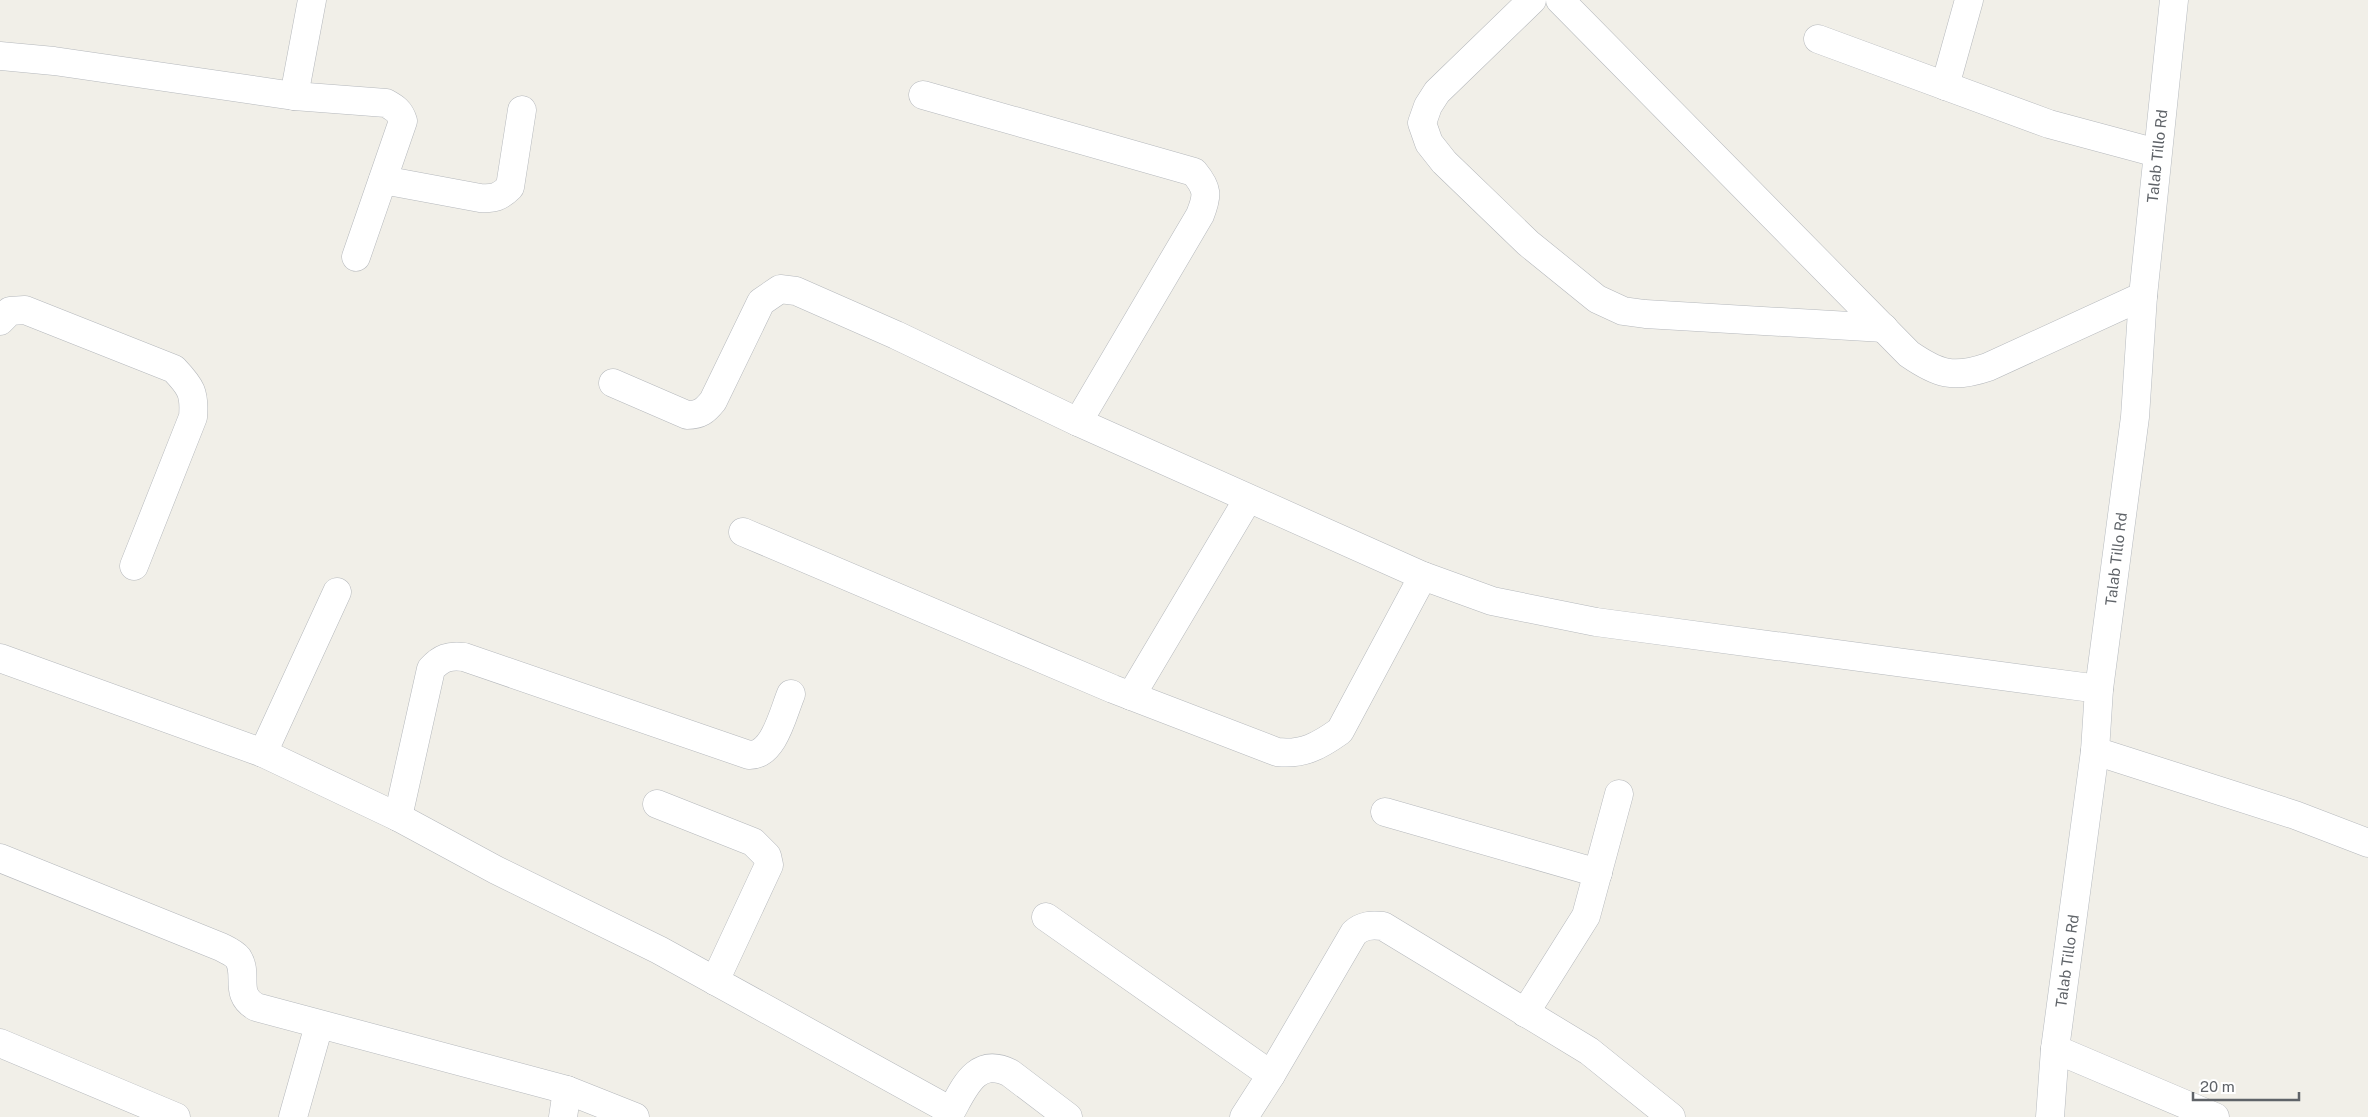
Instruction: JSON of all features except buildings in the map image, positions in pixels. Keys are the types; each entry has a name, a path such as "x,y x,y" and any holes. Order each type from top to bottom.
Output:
{"street":[{"path":"294,96 312,0"},
{"path":"1532,0 1437,92 1428,106 1422,123 1429,143 1444,162 1528,243 1597,299 1623,311 1645,314 1884,328"},
{"path":"1560,0 1909,354 1930,368 1947,374 1969,373 1988,367 2143,296"},
{"path":"1945,86 1969,0"},
{"name":"Talab Tillo Rd","path":"2050,1117 2055,1049 2095,751 2099,690 2134,417 2143,296 2174,0"},
{"path":"1818,39 2049,124 2157,153"},
{"path":"0,56 64,63 294,96 386,103 400,113 403,121 356,257"},
{"path":"923,95 1194,172 1205,185 1206,200 1200,215 1078,422"},
{"path":"383,180 480,198 493,199 502,196 510,187 522,110"},
{"path":"614,383 687,415 698,415 706,410 713,401 760,302 780,289 796,291 887,331 1078,422 1423,576 1492,601 1596,622 2099,690"},
{"path":"0,321 10,312 25,310 174,370 190,386 195,400 193,417 134,566"},
{"path":"1131,696 1248,498"},
{"path":"744,532 1131,696 1277,752 1292,754 1322,745 1340,731 1423,576"},
{"path":"262,753 337,592"},
{"path":"398,817 431,669 439,660 451,656 464,657 749,755 763,752 770,744 790,694"},
{"path":"0,658 262,753 398,817 496,870 659,950 949,1114 972,1076 981,1069 990,1067 1001,1068 1010,1073 1068,1117"},
{"path":"2095,751 2295,814 2368,843"},
{"path":"1525,1013 1582,924 1619,794"},
{"path":"657,804 752,842 767,856 770,865 715,981"},
{"path":"1385,812 1598,873"},
{"path":"0,858 221,947 238,958 241,966 242,988 245,999 249,1004 256,1007 567,1090 635,1117"},
{"path":"1046,917 1271,1075"},
{"path":"1244,1117 1271,1075 1354,933 1361,928 1372,925 1384,926 1589,1051 1671,1117"},
{"path":"293,1117 319,1024"},
{"path":"0,1043 176,1117"},
{"path":"2055,1049 2215,1117"},
{"path":"563,1117 567,1090"}]}
